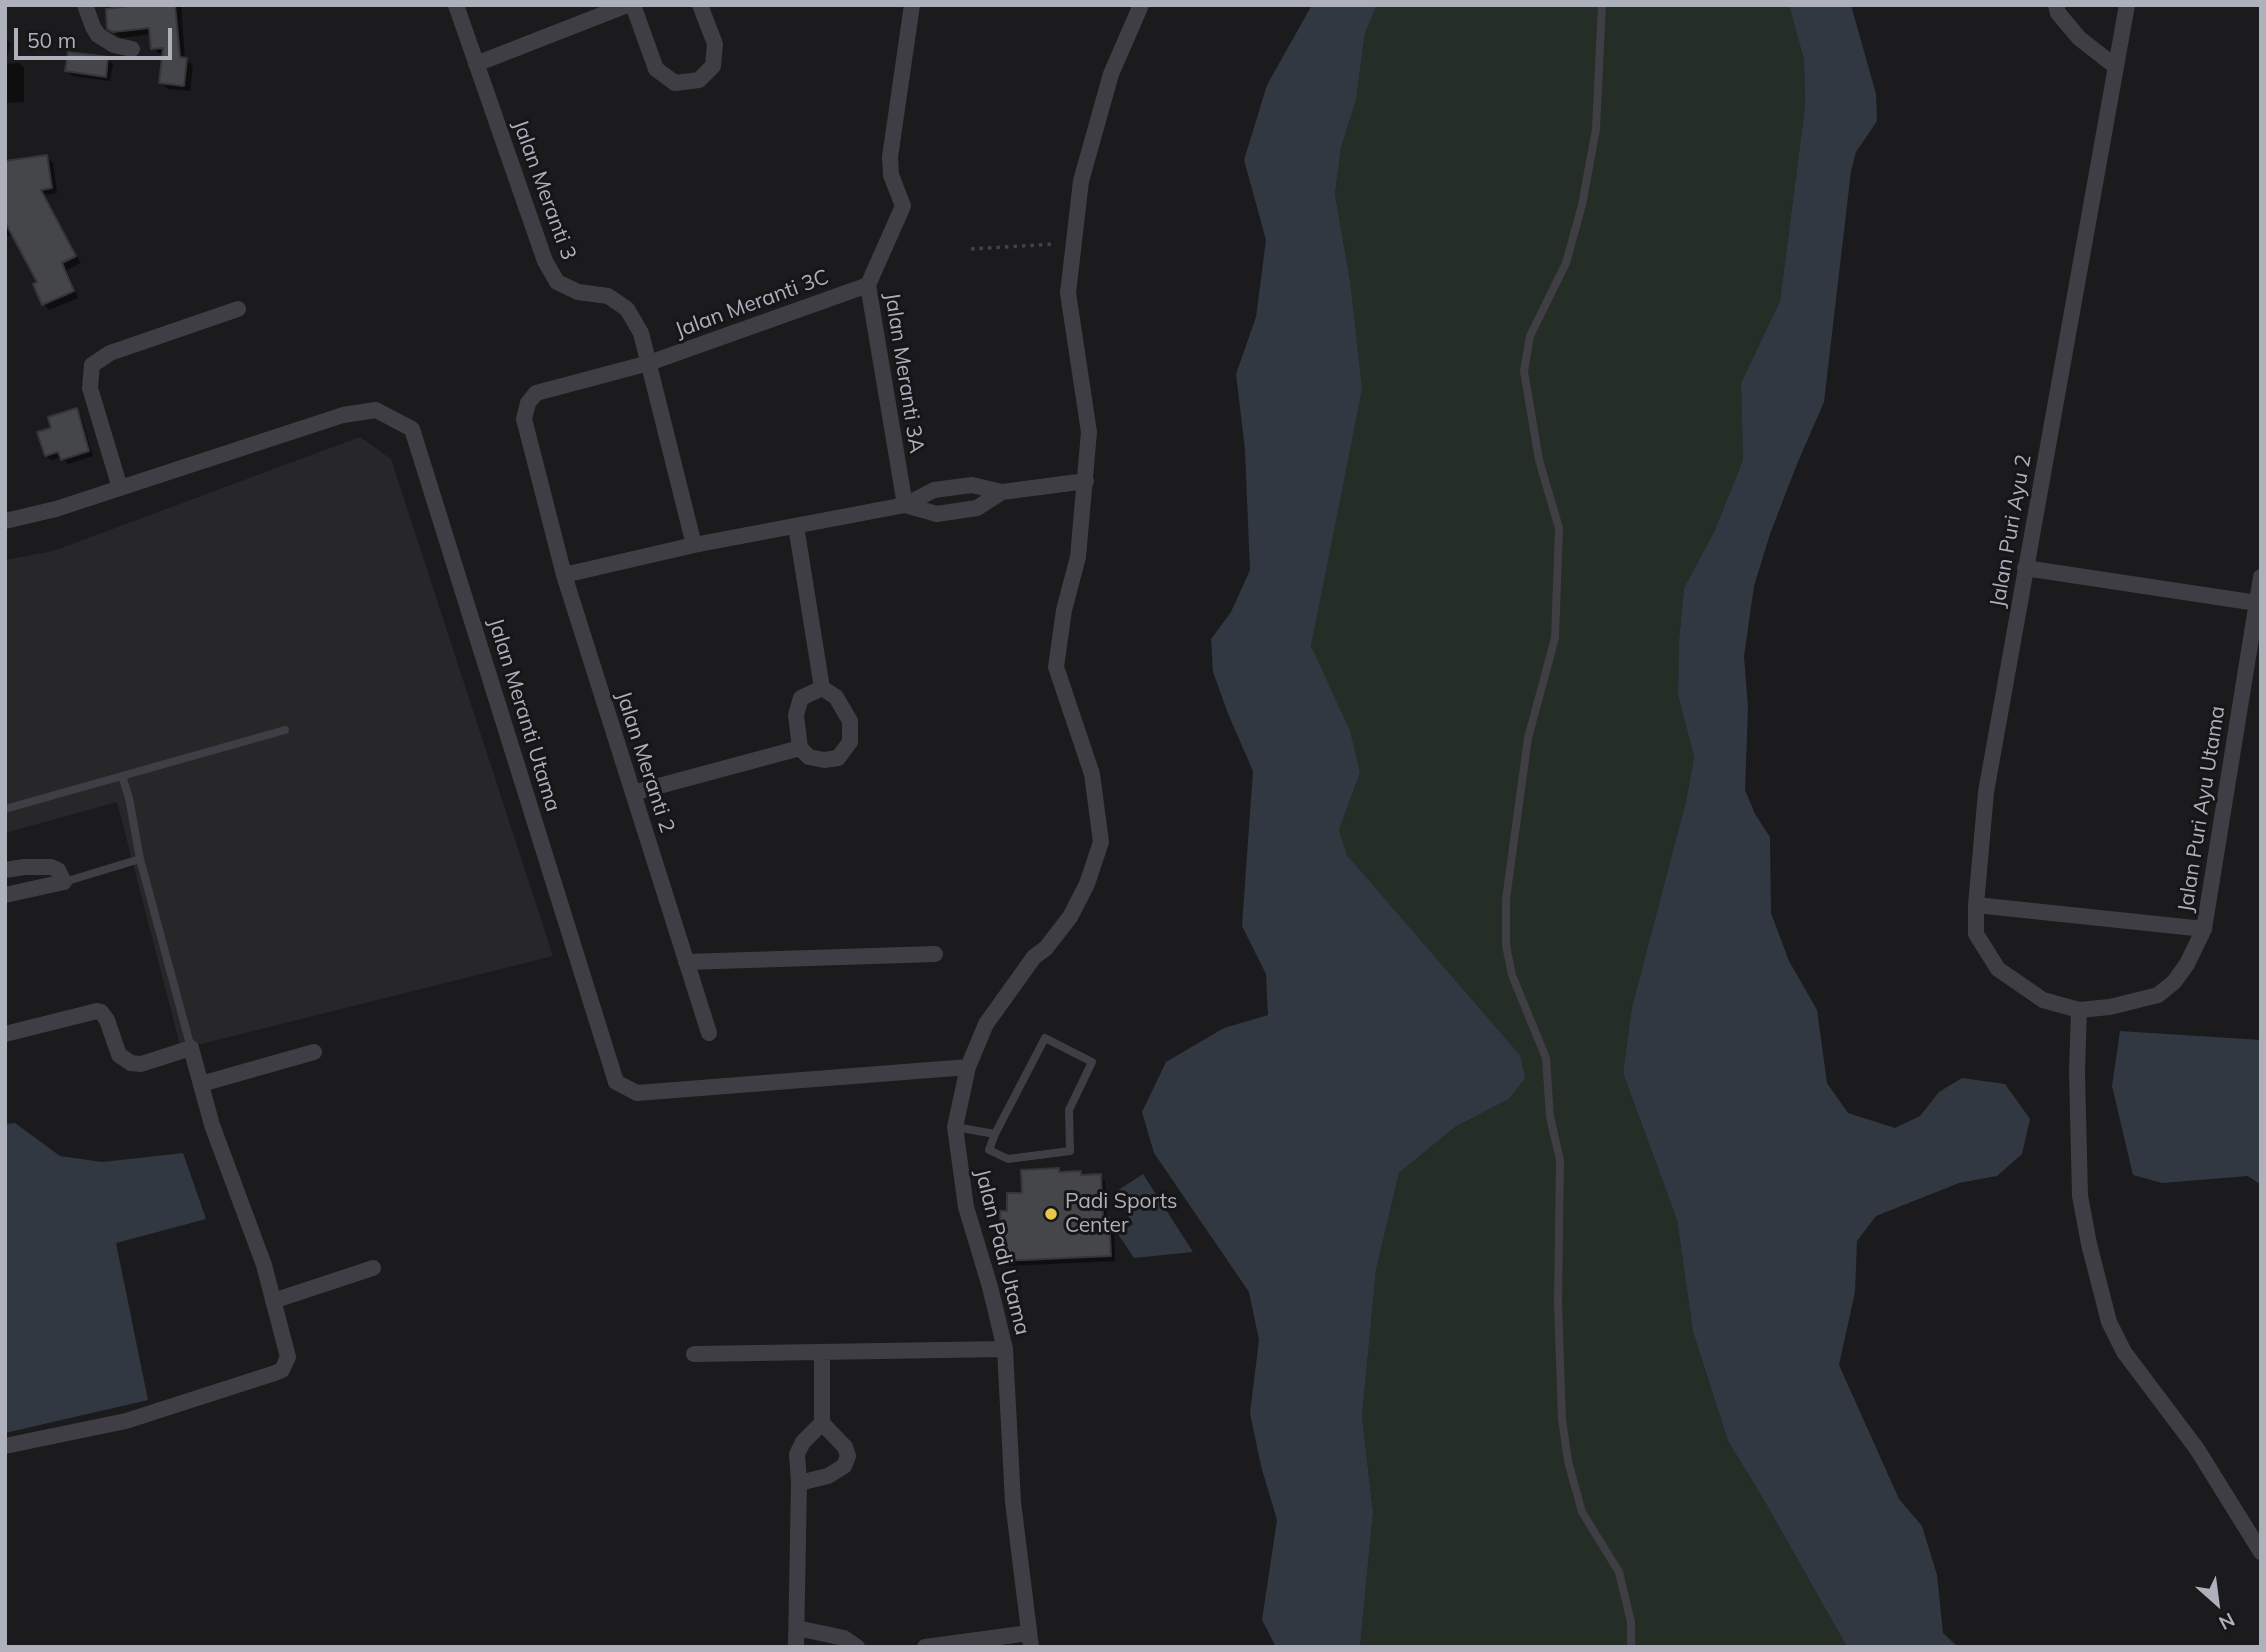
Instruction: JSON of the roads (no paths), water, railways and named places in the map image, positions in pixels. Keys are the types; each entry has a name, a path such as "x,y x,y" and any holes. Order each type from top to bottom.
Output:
{"street":[{"path":"85,5 98,35 114,45 132,49"},
{"name":"Jalan Meranti 3","path":"456,5 545,261 557,282 578,292 608,296 627,309 642,332 694,545"},
{"path":"476,64 627,5"},
{"path":"633,5 656,68 675,83 699,80 713,66 715,44 700,5"},
{"name":"Jalan Meranti 3A","path":"905,505 868,285 903,206 891,174 890,157 912,5"},
{"name":"Jalan Padi Utama","path":"1030,1640 1013,1502 1004,1349 990,1287 966,1206 955,1127 968,1067 986,1024 1034,957 1046,948 1070,917 1087,884 1101,842 1092,774 1056,667 1064,610 1078,557 1089,432 1068,293 1081,181 1111,74 1141,5"},
{"path":"2056,5 2058,13 2079,38 2116,67"},
{"name":"Jalan Puri Ayu 2","path":"2079,1010 2043,1000 1998,970 1976,934 1976,905 1986,792 2127,5"},
{"name":"Jalan Meranti 3C","path":"564,575 524,419 528,403 536,393 649,363 868,285"},
{"path":"120,488 90,388 92,365 110,353 238,309"},
{"name":"Jalan Meranti Utama","path":"5,521 56,509 343,415 376,410 412,429 616,1082 637,1093 968,1067"},
{"path":"564,575 694,545 905,505 934,490 972,485 1002,492 1086,481"},
{"path":"905,505 937,514 976,508 1002,492"},
{"path":"796,526 822,688 836,697 850,721 850,742 838,758 824,760 809,757 800,748 796,715 801,698 822,688"},
{"path":"2025,568 2257,603"},
{"name":"Jalan Meranti 2","path":"564,575 709,1033"},
{"name":"Jalan Puri Ayu Utama","path":"2079,1010 2110,1007 2158,995 2174,982 2204,929 2261,577"},
{"path":"633,793 800,748"},
{"path":"5,870 51,867 58,870 64,882 5,895"},
{"path":"1976,905 2204,929"},
{"path":"686,962 935,954"},
{"path":"2079,1010 2077,1072 2080,1196 2109,1322 2124,1352 2197,1449 2261,1552"},
{"path":"5,1034 97,1011 102,1012 107,1020 119,1055 131,1063 141,1064 191,1048 212,1125 264,1265 288,1357 282,1370 126,1422 5,1446"},
{"path":"201,1084 314,1052"},
{"path":"273,1301 373,1268"},
{"path":"694,1354 1004,1349"},
{"path":"799,1483 828,1476 844,1466 848,1456 845,1447 822,1423 822,1352"},
{"path":"796,1647 799,1483 797,1454 803,1442 822,1423"},
{"path":"797,1628 844,1638 857,1647"},
{"path":"925,1647 1030,1640"}],"lane":[{"path":"1602,5 1596,129 1582,205 1566,263 1530,336 1524,371 1539,460 1559,528 1555,638 1528,738 1506,899 1506,945 1513,975 1546,1058 1550,1117 1560,1160 1558,1303 1562,1419 1567,1461 1582,1511 1619,1572 1631,1622 1631,1647"},
{"path":"5,810 285,730"},
{"path":"122,776 129,798 140,859 191,1048"},
{"path":"64,882 140,859"},
{"path":"1045,1038 1091,1062 1069,1110 1070,1151 1008,1158 989,1150 995,1134 1045,1038"},
{"path":"955,1127 995,1134"}],"place":[{"name":"Padi Sports Center","path":"1051,1214"}]}
